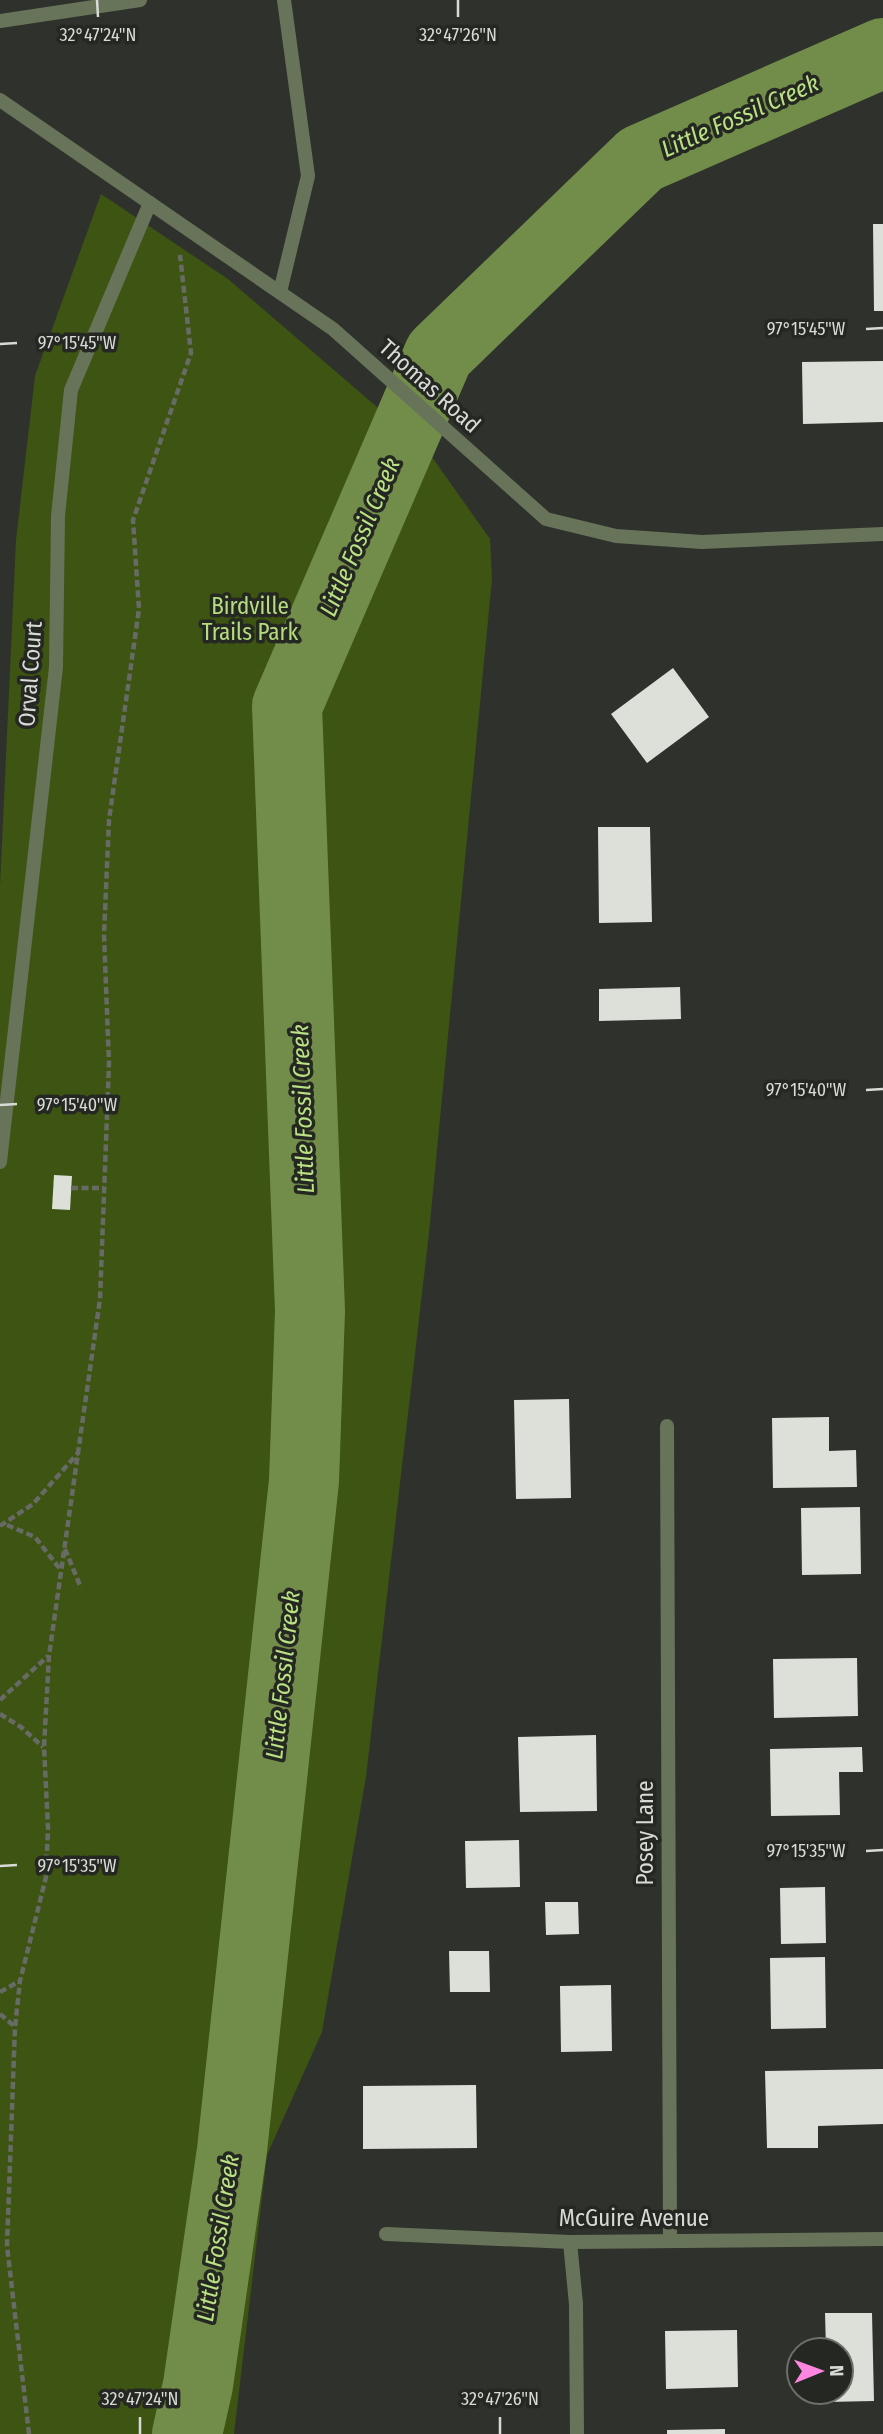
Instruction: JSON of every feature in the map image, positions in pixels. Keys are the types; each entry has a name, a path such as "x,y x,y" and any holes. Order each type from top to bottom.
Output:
{"street":[{"path":"0,21 140,0"},
{"path":"280,292 308,176 284,0"},
{"name":"Thomas Road","path":"0,100 333,328 546,519 616,536 702,542 883,534"},
{"name":"Orval Court","path":"0,1162 56,667 58,516 71,390 150,203"},
{"name":"Posey Lane","path":"667,1426 670,2241"},
{"name":"McGuire Avenue","path":"386,2234 570,2242 883,2239"},
{"path":"570,2242 576,2304 577,2434"}],"path":[{"path":"29,2434 7,2246 15,2027 20,1981 46,1877 48,1828 44,1747 49,1656 100,1299 109,1063 104,935 109,820 139,609 133,520 191,353 180,252"},
{"path":"71,1188 104,1188"},
{"path":"3,1525 33,1504 79,1451"},
{"path":"3,1525 35,1536 61,1571"},
{"path":"65,1549 81,1588"},
{"path":"0,1700 49,1656"},
{"path":"0,1714 21,1727 44,1747"},
{"path":"0,1992 20,1981"},
{"path":"0,2014 15,2027"}],"green space":[{"name":"Birdville Trails Park","path":"101,194 228,279 427,450 490,539 492,579 429,1233 366,1777 322,2032 267,2155 234,2434 0,2434 0,886 16,540 35,376"}],"building":[{"path":"873,224 883,224 883,311 874,311"},
{"path":"883,361 883,422 803,424 802,362"},
{"path":"673,668 709,717 647,763 611,714"},
{"path":"598,827 650,827 652,922 599,923"},
{"path":"680,987 681,1019 599,1021 599,989"},
{"path":"54,1175 72,1176 70,1210 52,1209"},
{"path":"569,1399 571,1498 516,1499 514,1400"},
{"path":"829,1417 829,1451 856,1450 857,1487 773,1488 772,1418"},
{"path":"860,1507 861,1574 802,1575 801,1508"},
{"path":"857,1658 858,1716 774,1718 773,1659"},
{"path":"596,1735 597,1811 520,1812 518,1737"},
{"path":"862,1747 863,1772 839,1772 840,1815 771,1816 770,1749"},
{"path":"519,1840 520,1887 466,1888 465,1841"},
{"path":"825,1887 826,1943 781,1944 780,1888"},
{"path":"545,1902 578,1902 579,1934 546,1935"},
{"path":"449,1951 489,1951 490,1992 450,1992"},
{"path":"825,1957 826,2028 771,2029 770,1958"},
{"path":"611,1985 612,2051 561,2052 560,1986"},
{"path":"883,2069 883,2124 818,2126 818,2148 767,2148 765,2071"},
{"path":"476,2085 477,2148 363,2149 363,2086"},
{"path":"825,2313 872,2313 874,2401 855,2401 855,2336 826,2336"},
{"path":"737,2330 738,2387 666,2389 665,2331"},
{"path":"725,2429 725,2434 667,2434 667,2430"}],"waterway":[{"name":"Little Fossil Creek","path":"187,2434 198,2385 232,2150 304,1481 310,1311 287,706 439,354 641,159 883,53"}]}
